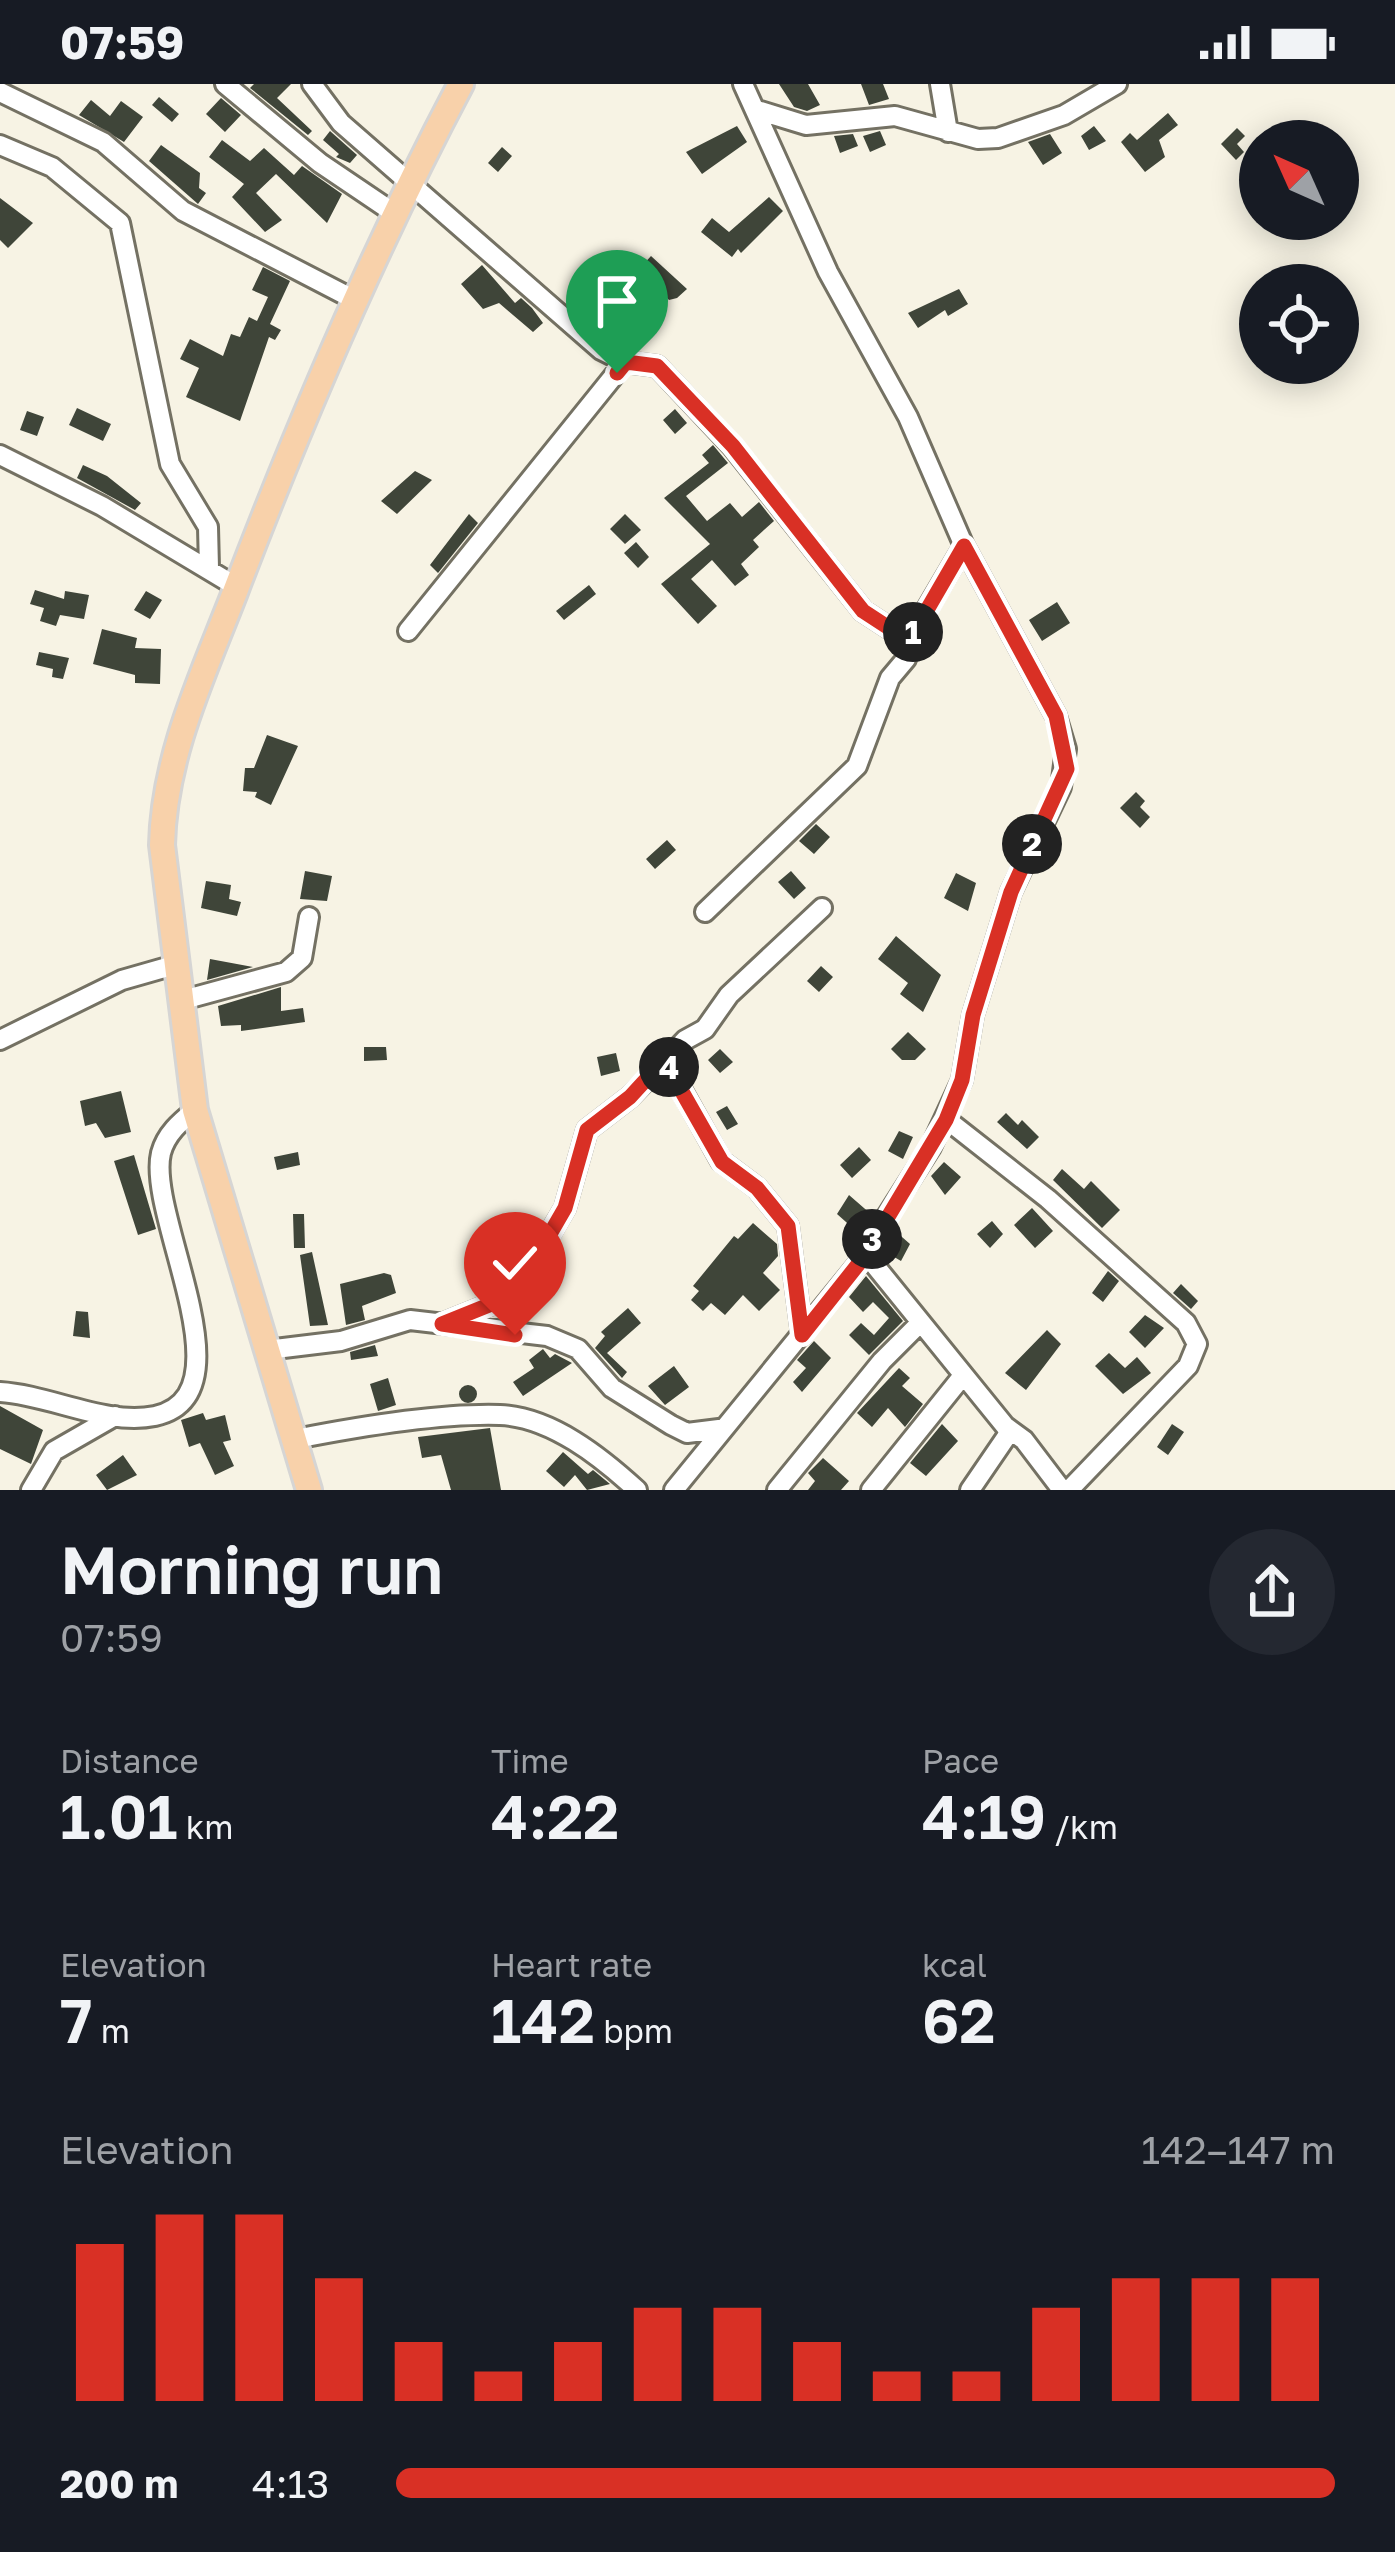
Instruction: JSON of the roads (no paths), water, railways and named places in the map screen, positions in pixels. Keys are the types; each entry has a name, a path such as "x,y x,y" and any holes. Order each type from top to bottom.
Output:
{"main road":[{"path":"309,1490 195,1110 162,845 163,805 173,754 355,300 461,84"}],"street":[{"path":"225,84 320,163 394,213"},
{"path":"312,84 341,123 601,350 626,362 657,366 733,446 863,611 909,641"},
{"path":"674,1490 719,1429 864,1257 946,1120 962,1080 973,1015 1011,892 1067,769 1056,716 964,546 908,417 828,272 743,84"},
{"path":"940,84 948,132"},
{"path":"757,110 806,125 883,116 978,139 1026,131 1117,84"},
{"path":"0,92 103,142 183,212 355,300"},
{"path":"0,145 52,167 120,223 170,464 208,527 208,568"},
{"path":"408,631 626,362"},
{"path":"0,455 102,506 237,587"},
{"path":"704,912 845,782 866,750 885,689 906,659 909,641 964,546"},
{"path":"442,1324 494,1303 524,1279 565,1208 587,1130 705,1029 729,995 822,908"},
{"path":"183,1000 286,972 302,958 309,917"},
{"path":"0,1040 122,980 178,964"},
{"path":"664,1060 722,1162 757,1188 788,1226 802,1335"},
{"path":"0,1392 34,1394 115,1416 154,1416 189,1392 199,1369 160,1157 178,1124 195,1110"},
{"path":"864,1257 961,1378 1066,1490 1188,1366 1197,1344 1186,1323 1066,1214 946,1120"},
{"path":"267,1351 341,1341 410,1320 566,1342 612,1388 671,1426 687,1433 719,1429"},
{"path":"777,1490 882,1361 920,1323"},
{"path":"871,1490 961,1378"},
{"path":"296,1439 363,1426 499,1415 567,1436 637,1490"},
{"path":"31,1490 54,1451 115,1416"},
{"path":"970,1490 1001,1451 1009,1433 1005,1426"}]}
